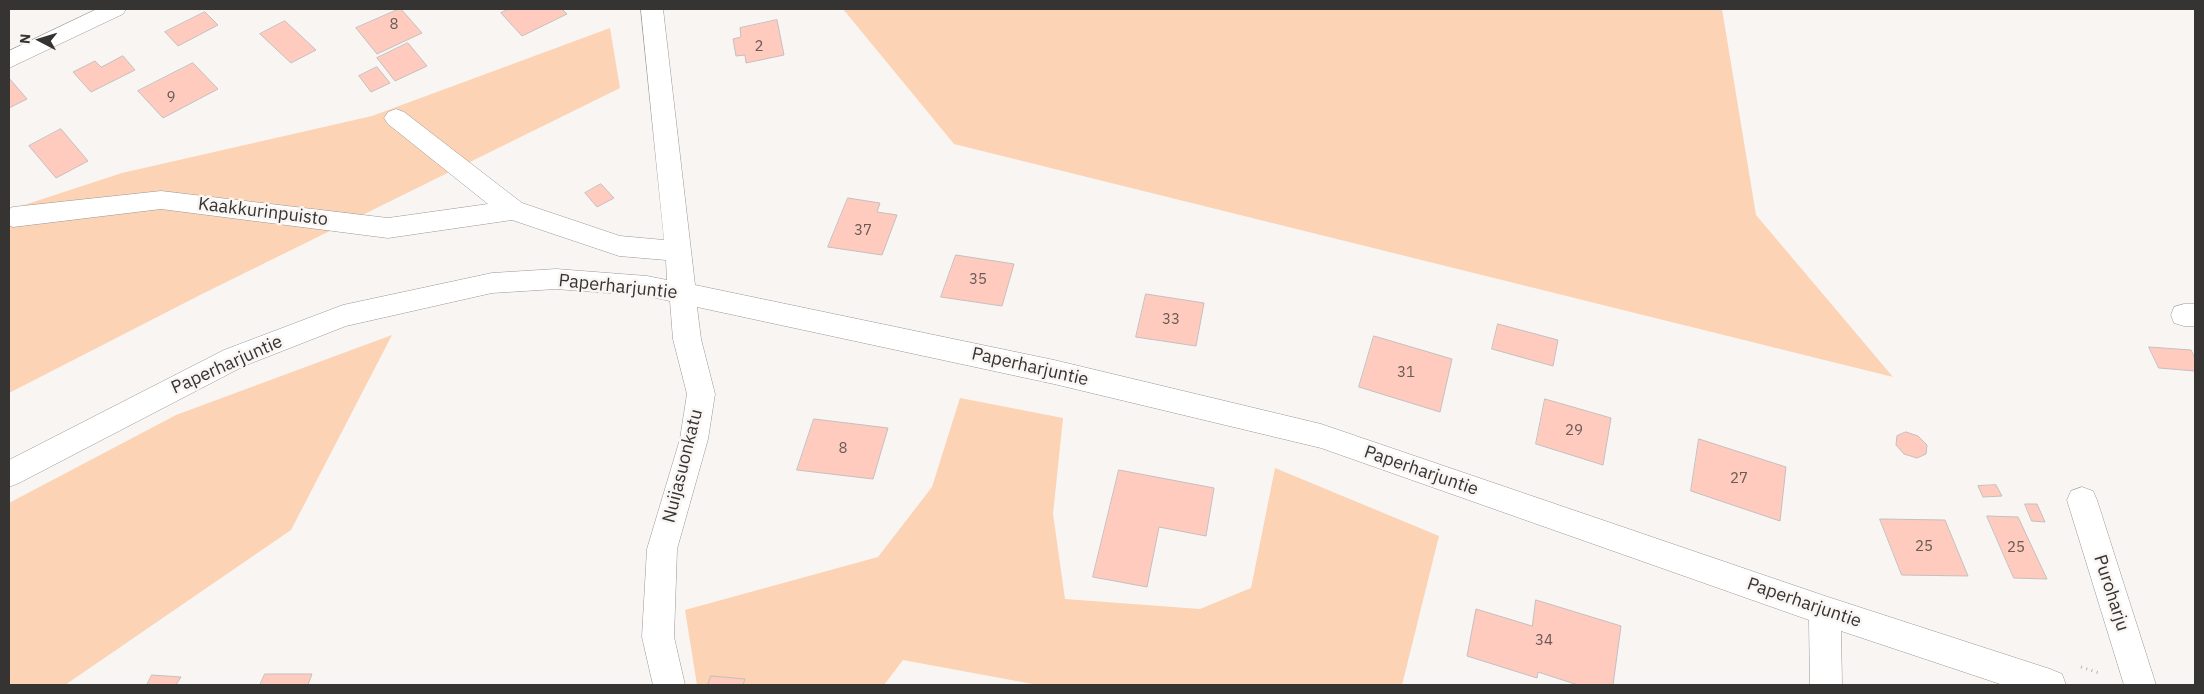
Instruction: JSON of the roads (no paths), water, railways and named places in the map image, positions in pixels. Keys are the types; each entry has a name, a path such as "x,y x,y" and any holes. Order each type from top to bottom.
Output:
{"street":[{"path":"9,60 115,9"},
{"name":"Nuijasuonkatu","path":"652,9 687,339 701,394 694,439 662,549 658,637 668,685"},
{"name":"Kaakkurinpuisto","path":"396,118 513,210 619,246 679,250"},
{"name":"Kaakkurinpuisto","path":"13,217 161,200 388,228 513,210"},
{"name":"Paperharjuntie","path":"9,474 234,358 344,316 492,283 565,280 647,286 798,316 1054,372 1320,436 1825,611 2050,685"},
{"name":"Puroharju","path":"2082,500 2140,685"},
{"path":"1825,611 1826,685"}]}
